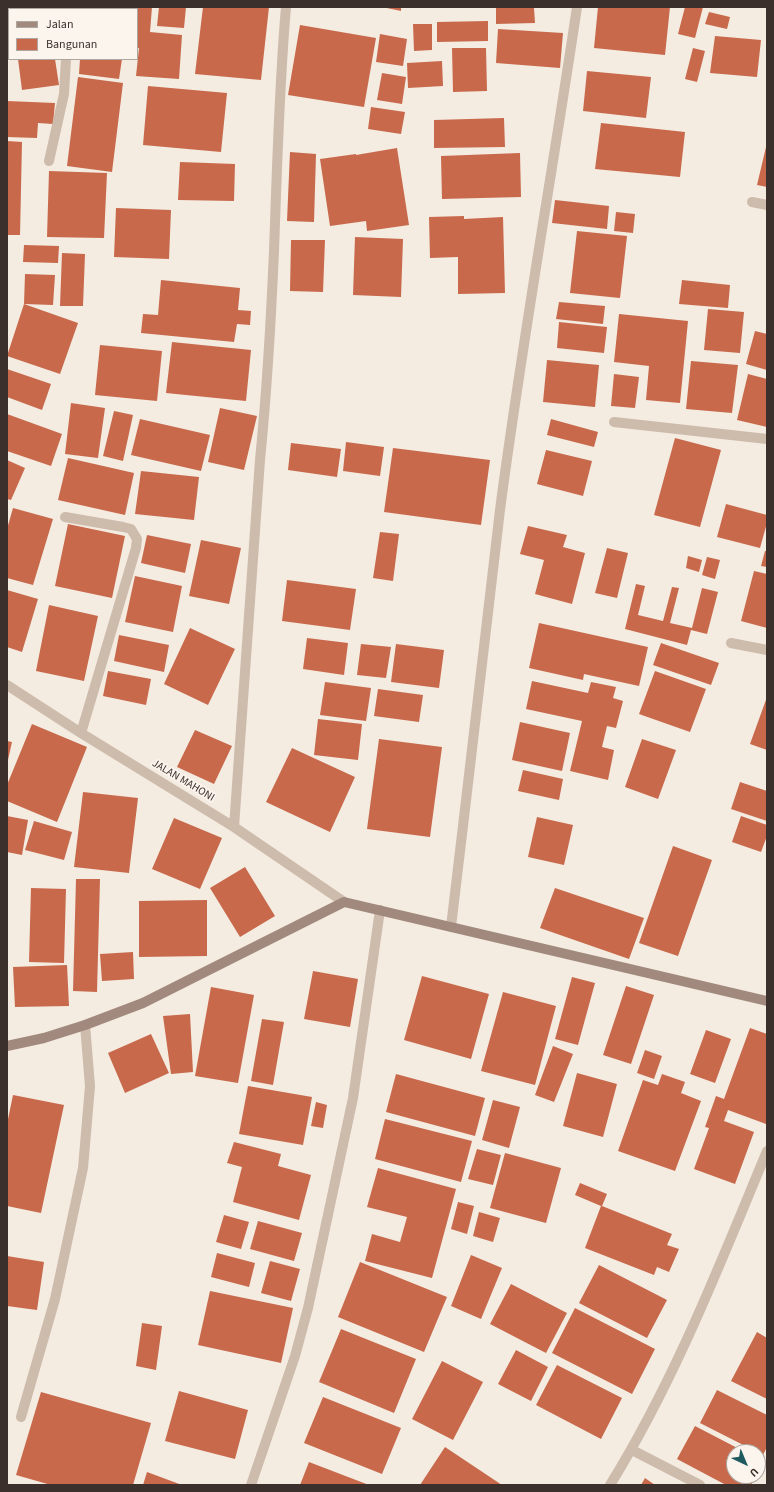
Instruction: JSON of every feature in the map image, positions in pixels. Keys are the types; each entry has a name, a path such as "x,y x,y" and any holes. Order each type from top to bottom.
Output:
{"street":[{"path":"234,827 266,402 282,57 286,7"},
{"path":"451,927 500,509 577,7"},
{"path":"49,161 64,94 66,60"},
{"path":"752,202 767,205"},
{"path":"614,422 767,439"},
{"path":"65,517 131,529 137,539 136,548 81,734"},
{"path":"731,643 767,650"},
{"name":"JALAN MAHONI","path":"7,685 81,734 234,827 344,902"},
{"path":"7,1046 44,1038 85,1025 143,1003 344,902 767,1001"},
{"path":"251,1485 295,1356 308,1308 353,1098 380,910"},
{"path":"21,1417 55,1299 83,1168 90,1086 85,1025"},
{"path":"610,1485 632,1450 671,1374 714,1280 767,1151"},
{"path":"632,1450 700,1485"}],"building":[{"path":"7,7 47,7 8,8 7,15"},
{"path":"85,7 125,7 125,8"},
{"path":"152,7 150,32 182,35 179,79 136,76 139,48 138,8 132,8"},
{"path":"159,7 186,7 184,28 157,26"},
{"path":"203,7 269,7 261,80 195,74"},
{"path":"382,7 401,7 401,11"},
{"path":"496,7 534,8 535,23 496,24"},
{"path":"598,7 670,7 665,55 594,48"},
{"path":"685,7 703,7 695,38 678,34"},
{"path":"709,12 730,17 727,29 705,24"},
{"path":"488,21 488,41 437,42 437,22"},
{"path":"413,24 432,24 432,50 414,51"},
{"path":"300,25 376,38 364,107 288,95"},
{"path":"498,29 563,33 560,68 496,63"},
{"path":"380,34 407,39 403,66 376,62"},
{"path":"715,36 761,40 757,77 710,73"},
{"path":"452,48 486,48 487,91 453,92"},
{"path":"693,48 705,51 697,82 685,79"},
{"path":"18,60 55,60 59,85 22,90"},
{"path":"80,60 122,60 119,79 79,74"},
{"path":"442,61 443,86 408,88 407,63"},
{"path":"587,71 651,77 646,118 583,111"},
{"path":"382,73 406,77 402,104 377,100"},
{"path":"78,77 123,83 112,172 67,166"},
{"path":"148,86 227,93 221,152 143,145"},
{"path":"7,101 55,103 53,124 38,123 37,138 7,137"},
{"path":"371,107 405,112 401,134 368,129"},
{"path":"504,118 505,147 434,148 434,120"},
{"path":"601,123 685,132 680,177 595,169"},
{"path":"7,141 22,142 20,235 7,235"},
{"path":"767,147 767,187 757,185"},
{"path":"397,148 409,225 367,231 366,221 330,226 320,159"},
{"path":"290,152 316,154 314,222 287,221"},
{"path":"520,153 521,197 442,199 441,156"},
{"path":"180,162 235,164 234,201 178,200"},
{"path":"49,171 107,173 104,238 47,237"},
{"path":"555,200 609,206 607,229 552,223"},
{"path":"116,208 171,210 169,259 114,257"},
{"path":"616,212 635,214 633,233 614,231"},
{"path":"464,216 464,219 503,217 505,293 458,294 458,257 430,258 429,217"},
{"path":"577,231 627,236 620,298 570,293"},
{"path":"355,237 403,239 401,297 353,295"},
{"path":"291,240 325,240 323,292 290,291"},
{"path":"24,245 59,246 58,263 23,262"},
{"path":"62,253 85,254 83,306 60,306"},
{"path":"25,274 55,275 53,305 24,304"},
{"path":"161,280 240,288 238,310 251,311 250,325 237,324 234,342 141,333 143,314 158,315"},
{"path":"682,280 730,285 728,308 679,304"},
{"path":"559,302 605,306 603,324 556,319"},
{"path":"24,304 78,323 60,374 7,356"},
{"path":"708,309 744,312 740,353 704,350"},
{"path":"619,314 688,321 680,403 646,400 649,366 614,362"},
{"path":"559,322 607,327 604,353 557,348"},
{"path":"755,331 767,334 767,370 746,364"},
{"path":"172,342 251,350 246,401 166,393"},
{"path":"100,345 162,351 157,401 95,395"},
{"path":"547,360 599,365 595,407 543,402"},
{"path":"691,361 738,365 732,413 686,409"},
{"path":"7,369 51,384 42,410 7,397"},
{"path":"614,374 639,377 635,408 611,406"},
{"path":"748,374 767,379 767,427 737,420"},
{"path":"71,403 105,408 98,458 65,454"},
{"path":"220,408 257,416 244,470 208,462"},
{"path":"114,411 133,415 123,461 103,456"},
{"path":"7,414 62,434 51,466 7,451"},
{"path":"140,419 210,435 201,471 131,455"},
{"path":"551,419 598,432 594,447 547,435"},
{"path":"675,438 721,450 700,527 654,515"},
{"path":"346,442 384,447 380,476 343,471"},
{"path":"291,443 341,449 337,477 288,470"},
{"path":"393,448 490,460 481,525 384,512"},
{"path":"546,450 592,461 583,496 537,484"},
{"path":"68,458 134,473 125,515 58,500"},
{"path":"7,460 25,468 11,500 7,499"},
{"path":"141,471 199,477 194,520 135,514"},
{"path":"726,504 767,515 767,523 760,548 717,537"},
{"path":"13,508 53,519 33,585 7,578 7,529"},
{"path":"68,524 125,536 112,598 55,586"},
{"path":"528,526 567,535 563,547 585,553 572,604 535,594 544,560 520,554"},
{"path":"380,532 399,534 393,581 373,578"},
{"path":"147,535 191,544 185,573 141,563"},
{"path":"201,540 241,548 229,604 189,596"},
{"path":"607,548 628,553 617,598 595,593"},
{"path":"765,551 767,551 767,567 761,566"},
{"path":"688,556 702,560 699,572 686,568"},
{"path":"707,557 720,560 715,579 702,575"},
{"path":"754,571 767,574 767,628 741,621"},
{"path":"135,576 182,586 173,632 125,622"},
{"path":"287,580 356,589 350,630 282,621"},
{"path":"636,584 645,586 638,615 663,621 672,587 679,588 670,623 692,628 702,588 718,592 707,634 691,630 687,645 625,629"},
{"path":"7,590 38,599 22,652 7,647"},
{"path":"49,605 98,616 84,681 36,671"},
{"path":"539,623 648,647 639,686 584,674 583,680 529,668"},
{"path":"190,628 235,649 208,705 164,684"},
{"path":"119,635 169,645 164,672 114,661"},
{"path":"307,638 348,643 344,675 303,669"},
{"path":"661,643 719,663 711,685 653,665"},
{"path":"361,644 391,647 386,678 357,675"},
{"path":"396,644 444,650 439,688 391,682"},
{"path":"108,671 151,679 146,705 103,696"},
{"path":"655,671 706,689 690,732 639,714"},
{"path":"532,681 588,693 591,682 616,687 613,698 623,701 616,728 607,726 602,747 614,750 608,780 570,771 582,721 526,709"},
{"path":"325,682 371,688 366,721 320,715"},
{"path":"378,689 423,695 419,722 374,716"},
{"path":"767,697 767,750 750,744"},
{"path":"318,719 362,724 358,760 314,755"},
{"path":"520,722 570,733 562,771 512,760"},
{"path":"32,724 87,747 57,822 7,801 7,785"},
{"path":"195,730 232,746 214,784 177,767"},
{"path":"379,739 442,747 430,837 367,829"},
{"path":"642,739 676,750 658,799 625,787"},
{"path":"7,741 12,742 8,760 7,760"},
{"path":"292,748 355,777 330,832 266,802"},
{"path":"523,770 563,779 559,800 518,791"},
{"path":"740,782 767,791 767,821 731,809"},
{"path":"83,792 138,798 129,873 74,867"},
{"path":"7,816 28,820 22,855 7,852"},
{"path":"741,816 767,825 767,836 761,852 732,842"},
{"path":"537,817 573,825 564,865 528,857"},
{"path":"174,818 222,838 200,889 152,869"},
{"path":"34,821 72,832 64,860 25,850"},
{"path":"673,846 712,860 678,956 639,943"},
{"path":"245,867 275,916 240,937 210,888"},
{"path":"76,879 100,879 97,992 73,991"},
{"path":"31,888 66,889 64,963 29,962"},
{"path":"555,888 644,918 629,959 540,928"},
{"path":"207,900 207,956 139,957 139,901"},
{"path":"133,952 134,979 102,981 100,954"},
{"path":"67,965 69,1006 15,1007 13,967"},
{"path":"313,971 358,979 350,1027 304,1019"},
{"path":"422,976 489,994 471,1059 404,1040"},
{"path":"572,977 595,983 578,1045 555,1039"},
{"path":"626,986 654,995 631,1064 603,1055"},
{"path":"211,987 254,995 238,1083 195,1076"},
{"path":"503,992 556,1006 535,1085 481,1071"},
{"path":"190,1014 193,1072 171,1074 163,1016"},
{"path":"262,1019 284,1022 273,1085 251,1081"},
{"path":"750,1028 767,1034 767,1122 766,1124 728,1110 724,1121 754,1132 735,1184 694,1169 709,1128 705,1127 716,1096 724,1099"},
{"path":"706,1030 731,1039 715,1083 690,1074"},
{"path":"151,1034 169,1073 125,1093 108,1053"},
{"path":"553,1046 573,1054 554,1102 535,1095"},
{"path":"645,1050 662,1056 654,1079 637,1073"},
{"path":"577,1073 617,1084 603,1137 563,1126"},
{"path":"396,1074 485,1098 475,1136 386,1112"},
{"path":"662,1074 685,1082 681,1093 701,1101 675,1171 618,1151 643,1080 658,1085"},
{"path":"248,1086 312,1097 303,1145 239,1134"},
{"path":"13,1095 64,1105 41,1213 7,1206 7,1124"},
{"path":"493,1100 520,1107 509,1148 482,1140"},
{"path":"316,1102 327,1105 323,1128 311,1126"},
{"path":"385,1119 472,1141 461,1182 375,1159"},
{"path":"234,1142 281,1154 278,1166 311,1175 299,1220 233,1202 242,1167 227,1163"},
{"path":"477,1149 501,1155 493,1185 468,1179"},
{"path":"505,1153 561,1168 546,1223 490,1208"},
{"path":"378,1168 456,1189 432,1278 365,1261 372,1234 400,1242 407,1217 367,1207"},
{"path":"580,1183 607,1194 602,1206 672,1234 667,1245 679,1249 669,1272 657,1267 654,1275 585,1248 601,1206 575,1195"},
{"path":"458,1202 474,1206 467,1234 451,1229"},
{"path":"479,1212 500,1218 493,1242 473,1236"},
{"path":"224,1215 249,1222 241,1249 216,1242"},
{"path":"258,1221 302,1233 294,1261 250,1249"},
{"path":"217,1253 255,1263 249,1287 211,1277"},
{"path":"471,1255 502,1268 481,1319 451,1306"},
{"path":"7,1256 44,1262 37,1310 7,1306"},
{"path":"270,1261 300,1269 291,1301 261,1293"},
{"path":"360,1262 447,1297 424,1352 338,1317"},
{"path":"599,1265 667,1300 647,1338 579,1303"},
{"path":"511,1284 567,1313 546,1353 490,1324"},
{"path":"210,1291 293,1308 281,1363 198,1345"},
{"path":"575,1308 655,1349 632,1394 552,1353"},
{"path":"142,1323 162,1326 156,1370 136,1366"},
{"path":"341,1329 416,1359 394,1413 319,1382"},
{"path":"757,1332 767,1338 767,1399 731,1381"},
{"path":"516,1350 548,1367 531,1401 498,1384"},
{"path":"442,1361 483,1382 453,1440 412,1419"},
{"path":"557,1365 622,1398 601,1439 536,1405"},
{"path":"717,1390 767,1415 767,1447 766,1449 766,1444 741,1444 700,1423"},
{"path":"179,1391 248,1410 235,1459 165,1441"},
{"path":"41,1392 151,1423 133,1485 51,1485 16,1475"},
{"path":"323,1397 401,1428 382,1474 304,1443"},
{"path":"695,1426 730,1444 726,1444 726,1484 752,1484 726,1485 677,1459"},
{"path":"445,1447 502,1485 420,1485"},
{"path":"309,1462 369,1485 300,1485"},
{"path":"147,1472 182,1485 143,1485"},
{"path":"645,1478 655,1485 641,1485"}]}
